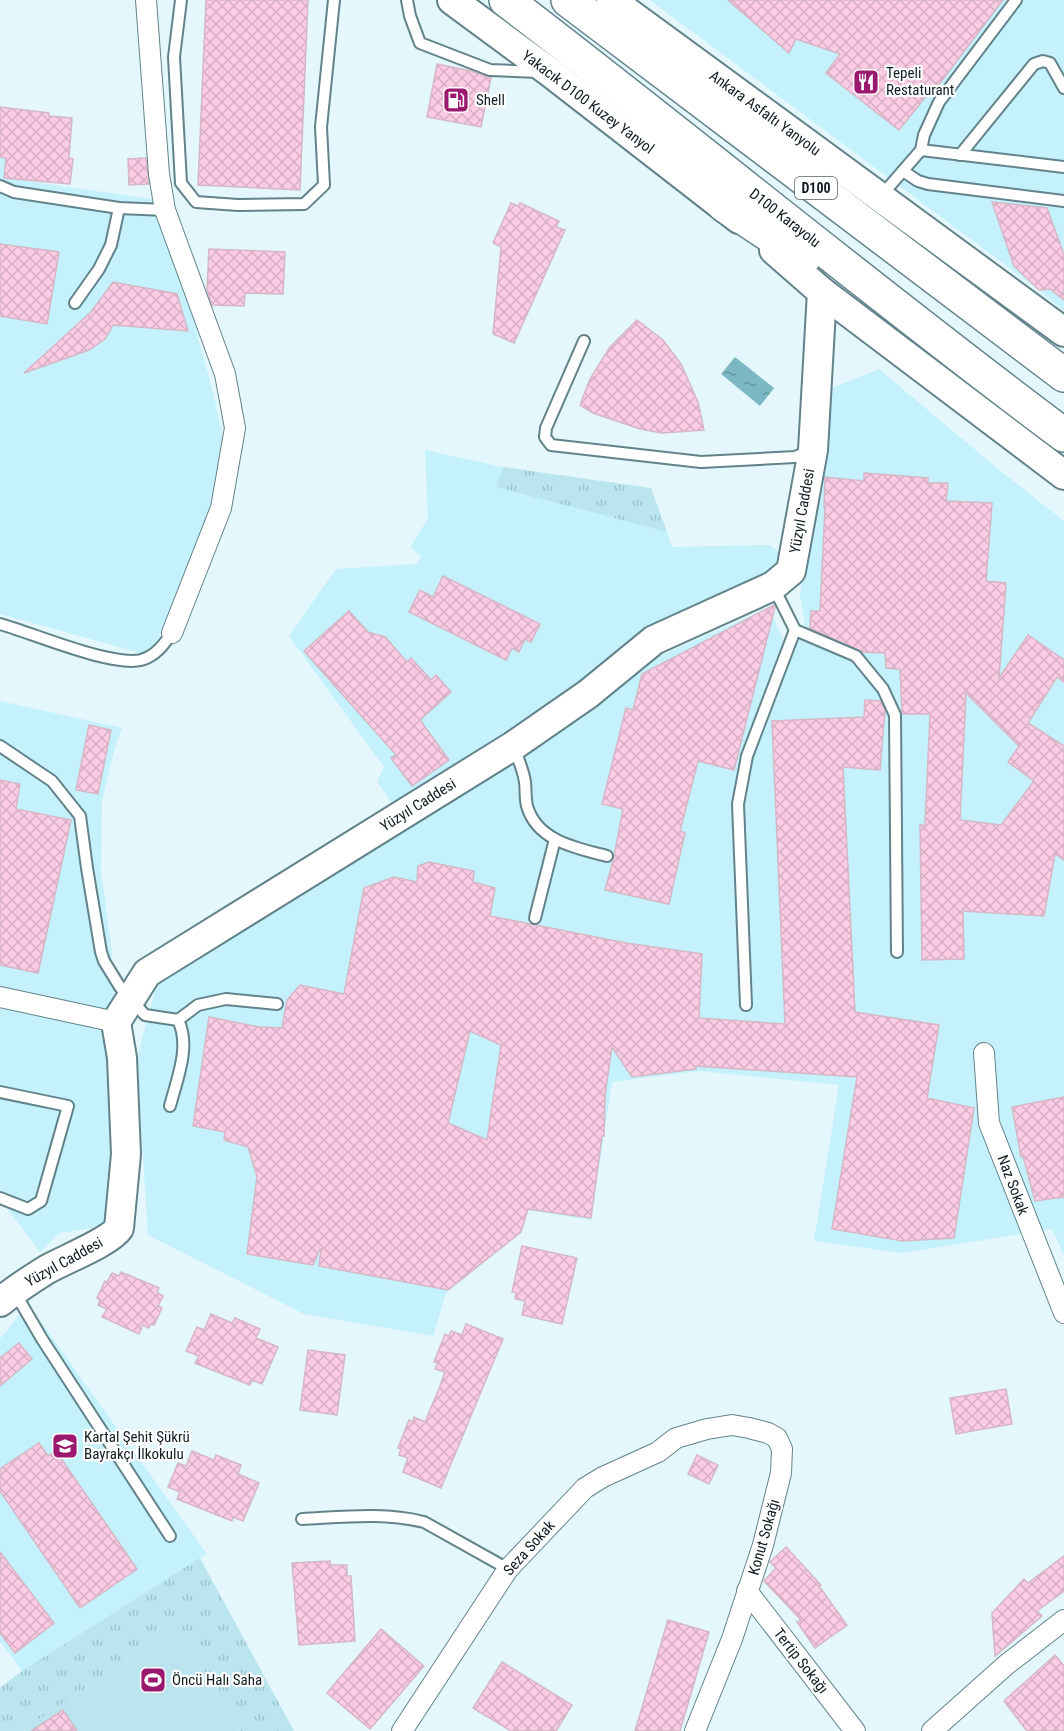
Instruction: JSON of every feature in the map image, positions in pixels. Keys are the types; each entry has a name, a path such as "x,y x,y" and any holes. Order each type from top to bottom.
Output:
{"highway":[{"name":"D100 Karayolu","path":"506,0 976,370 1064,435"},
{"name":"D100","path":"568,0 1064,375"},
{"path":"613,1 719,114"},
{"name":"D100","path":"724,205 976,370"}],"street":[{"path":"146,0 159,174 165,210 225,374 235,428 220,508 172,633"},
{"name":"Yakacık D100 Kuzey Yanyol","path":"452,0 724,205"},
{"name":"Ankara Asfaltı Yanyolu","path":"613,1 1064,332"},
{"path":"724,205 822,292 1064,475"},
{"name":"Yüzyıl Caddesi","path":"4,1292 111,1236 119,1227 126,1154 122,1058 123,1011 147,973 513,746 588,694 654,640 773,586 791,571 813,450 822,292"},
{"path":"0,997 123,1011"},
{"name":"Naz Sokak","path":"984,1053 989,1123 1064,1313"},
{"name":"Konut Sokağı","path":"676,1438 732,1425 768,1433 777,1438 782,1449 781,1473 763,1545 732,1639 695,1731"},
{"name":"Seza Sokak","path":"402,1731 508,1569 585,1488 603,1477 658,1452 676,1438"},
{"name":"Tertip Sokağı","path":"747,1592 855,1731"},
{"path":"939,1728 1006,1665 1064,1620"}],"lane":[{"path":"181,0 174,57 181,183 196,202 238,205 304,204 324,185 321,127 334,0"},
{"path":"407,0 420,43 490,70 551,73"},
{"path":"880,197 921,150 924,135 939,102 1016,0"},
{"path":"960,155 1034,64 1050,63 1064,88"},
{"path":"921,150 1064,167"},
{"path":"903,171 918,181 928,184 1064,201"},
{"path":"0,186 14,192 119,208 165,210"},
{"path":"75,303 99,269 111,245 119,208"},
{"path":"584,341 546,428 545,437 551,445 701,462 795,457 813,450"},
{"path":"773,586 795,630 856,656 883,689 895,716 897,952"},
{"path":"0,624 120,661 142,660 159,651 172,633"},
{"path":"746,1005 738,804 747,756 795,630"},
{"path":"0,746 52,781 80,816 101,952 123,1011 178,1020 198,1005 226,999 277,1004"},
{"path":"513,746 522,770 526,804 538,826 555,839 571,846 607,856"},
{"path":"535,918 555,839"},
{"path":"170,1106 183,1053 183,1031 178,1020"},
{"path":"0,1092 68,1106 41,1201 28,1209 0,1198"},
{"path":"4,1292 55,1360 170,1536"},
{"path":"302,1519 373,1515 410,1518 424,1522 508,1569"}],"shaded area":[{"path":"650,0 1064,0 1064,311 1039,290"},
{"path":"0,157 6,158 4,178 159,200 187,297 222,434 222,466 209,513 157,642 141,653 0,614"},
{"path":"879,369 1064,521 1064,1255 1052,1229 902,1253 814,1241 839,1085 700,1071 612,1082 591,1220 527,1210 520,1233 446,1293 433,1336 304,1314 148,1235 137,1059 156,986 557,735 639,665 769,608 785,644 810,635 806,629 800,596 827,390"},
{"path":"425,450 503,467 497,487 667,532 672,547 770,545 780,553 774,565 746,591 651,629 610,658 547,710 394,806 377,782 384,767 289,636 336,569 417,564 421,557 411,547 428,518"},
{"path":"0,701 122,728 102,800 101,870 112,953 117,1051 115,1216 104,1226 59,1233 40,1252 0,1199"},
{"name":"Kartal Şehit Şükrü Bayrakçı İlkokulu","path":"28,1304 207,1554 22,1671 0,1641 0,1339"}],"green space":[{"path":"503,467 651,488 667,532 496,487"},
{"path":"200,1558 294,1731 240,1731 174,1630 22,1731 0,1731 0,1688 22,1671"},
{"name":"Öncü Halı Saha","path":"174,1630 240,1731 22,1731"}],"water":[{"path":"735,357 774,388 760,406 721,374"}],"building":[{"path":"206,0 308,0 300,190 198,185"},
{"path":"728,0 1003,0 934,91 931,90 899,130 826,73 840,54 796,39 789,53"},
{"path":"437,64 491,78 481,127 427,117"},
{"path":"0,107 72,118 69,158 73,159 70,184 4,178 6,158 0,157"},
{"path":"146,158 149,184 129,185 128,159"},
{"path":"992,202 1047,208 1064,255 1064,300 1050,289 1039,290 1014,266"},
{"path":"511,203 518,206 520,203 559,221 556,227 565,230 514,343 493,334 501,247 493,243"},
{"path":"0,244 59,252 47,324 0,316"},
{"path":"209,249 285,252 283,294 245,293 244,306 212,305 207,290"},
{"path":"113,282 177,294 188,331 113,325 105,339 89,350 24,373 91,312"},
{"path":"637,320 663,340 681,364 698,402 704,430 662,433 640,429 593,413 580,405 590,379 610,347"},
{"path":"864,473 928,478 928,483 948,483 946,501 992,503 986,581 1006,583 999,678 1028,635 1064,660 1064,682 1057,677 1028,723 1064,746 1064,860 1055,854 1044,916 963,911 964,959 922,960 920,825 925,825 930,714 902,714 900,669 886,668 885,653 862,652 810,628 811,611 820,611 825,477 864,481","holes":["966,693 1019,746 1008,762 1034,781 1001,825 960,820"]},
{"path":"443,576 540,624 531,642 525,639 519,652 512,648 506,660 409,612 420,590 433,597"},
{"path":"774,605 734,770 698,761 680,831 685,833 669,904 605,890 623,809 602,804 626,708 633,710 642,674"},
{"path":"349,611 368,632 385,637 407,662 411,658 431,680 436,675 451,692 420,720 449,760 412,786 391,758 396,755 304,651"},
{"path":"865,700 880,701 885,710 880,770 843,767 855,1012 939,1025 927,1098 974,1108 954,1238 903,1241 832,1229 857,1077 696,1066 696,1069 632,1077 612,1047 605,1095 604,1136 602,1136 591,1218 528,1209 521,1232 448,1290 319,1266 321,1249 313,1265 247,1254 257,1177 248,1147 224,1140 225,1132 193,1126 209,1017 259,1027 282,1028 287,1000 300,985 344,994 364,888 394,877 417,882 418,866 429,862 474,871 473,882 495,888 490,916 626,943 702,954 699,1018 785,1024 772,721 864,717","holes":["470,1031 501,1045 487,1140 448,1123"]},
{"path":"89,725 111,730 98,794 76,790"},
{"path":"0,780 20,784 16,809 71,820 38,973 0,965"},
{"path":"1064,1097 1064,1197 1035,1201 1023,1156 1021,1157 1012,1107"},
{"path":"522,1246 577,1258 562,1324 522,1315 525,1301 515,1299 516,1293 512,1292"},
{"path":"121,1272 159,1288 157,1292 163,1296 158,1306 162,1308 154,1325 151,1324 149,1328 143,1325 139,1334 102,1317 107,1309 98,1305 100,1300 97,1298 105,1281 107,1282 112,1273 119,1276"},
{"path":"211,1314 232,1323 235,1318 260,1329 256,1338 278,1347 262,1384 252,1380 250,1385 195,1363 199,1356 186,1351 197,1327 204,1330"},
{"path":"466,1324 503,1339 441,1488 403,1472 408,1458 399,1455 401,1449 398,1448 409,1420 413,1422 414,1417 425,1422 440,1386 445,1372 435,1369 438,1363 434,1362 445,1334 449,1336 451,1331 462,1335"},
{"path":"19,1343 32,1359 0,1386 0,1358"},
{"path":"308,1350 345,1355 337,1415 300,1410"},
{"path":"1006,1389 1012,1424 956,1434 950,1398"},
{"path":"39,1443 48,1456 56,1451 137,1569 80,1608 0,1491 0,1469"},
{"path":"192,1451 214,1460 216,1455 241,1465 238,1474 259,1483 243,1521 233,1517 232,1521 177,1499 180,1492 168,1487 178,1463 186,1466"},
{"path":"697,1455 718,1465 709,1484 688,1474"},
{"path":"786,1547 821,1585 819,1586 847,1625 815,1648 797,1622 801,1620 764,1581 776,1568 770,1562"},
{"path":"0,1552 54,1623 15,1653 0,1633"},
{"path":"1064,1556 1064,1591 1037,1611 1042,1616 995,1656 992,1613 1024,1579 1028,1583"},
{"path":"330,1561 330,1565 347,1565 347,1576 351,1576 355,1641 299,1645 292,1563"},
{"path":"668,1620 709,1632 680,1731 635,1731"},
{"path":"381,1629 424,1666 370,1729 327,1693"},
{"path":"1055,1655 1064,1666 1064,1731 1027,1731 1004,1701"},
{"path":"502,1662 572,1705 556,1731 511,1731 473,1708"},
{"path":"63,1710 77,1731 31,1731"}],"place":[{"name":"Tepeli Restaturant","path":"866,82"},
{"name":"Shell","path":"456,100"},
{"name":"Kartal Şehit Şükrü Bayrakçı İlkokulu","path":"65,1446"},
{"name":"Öncü Halı Saha","path":"153,1680"}]}
